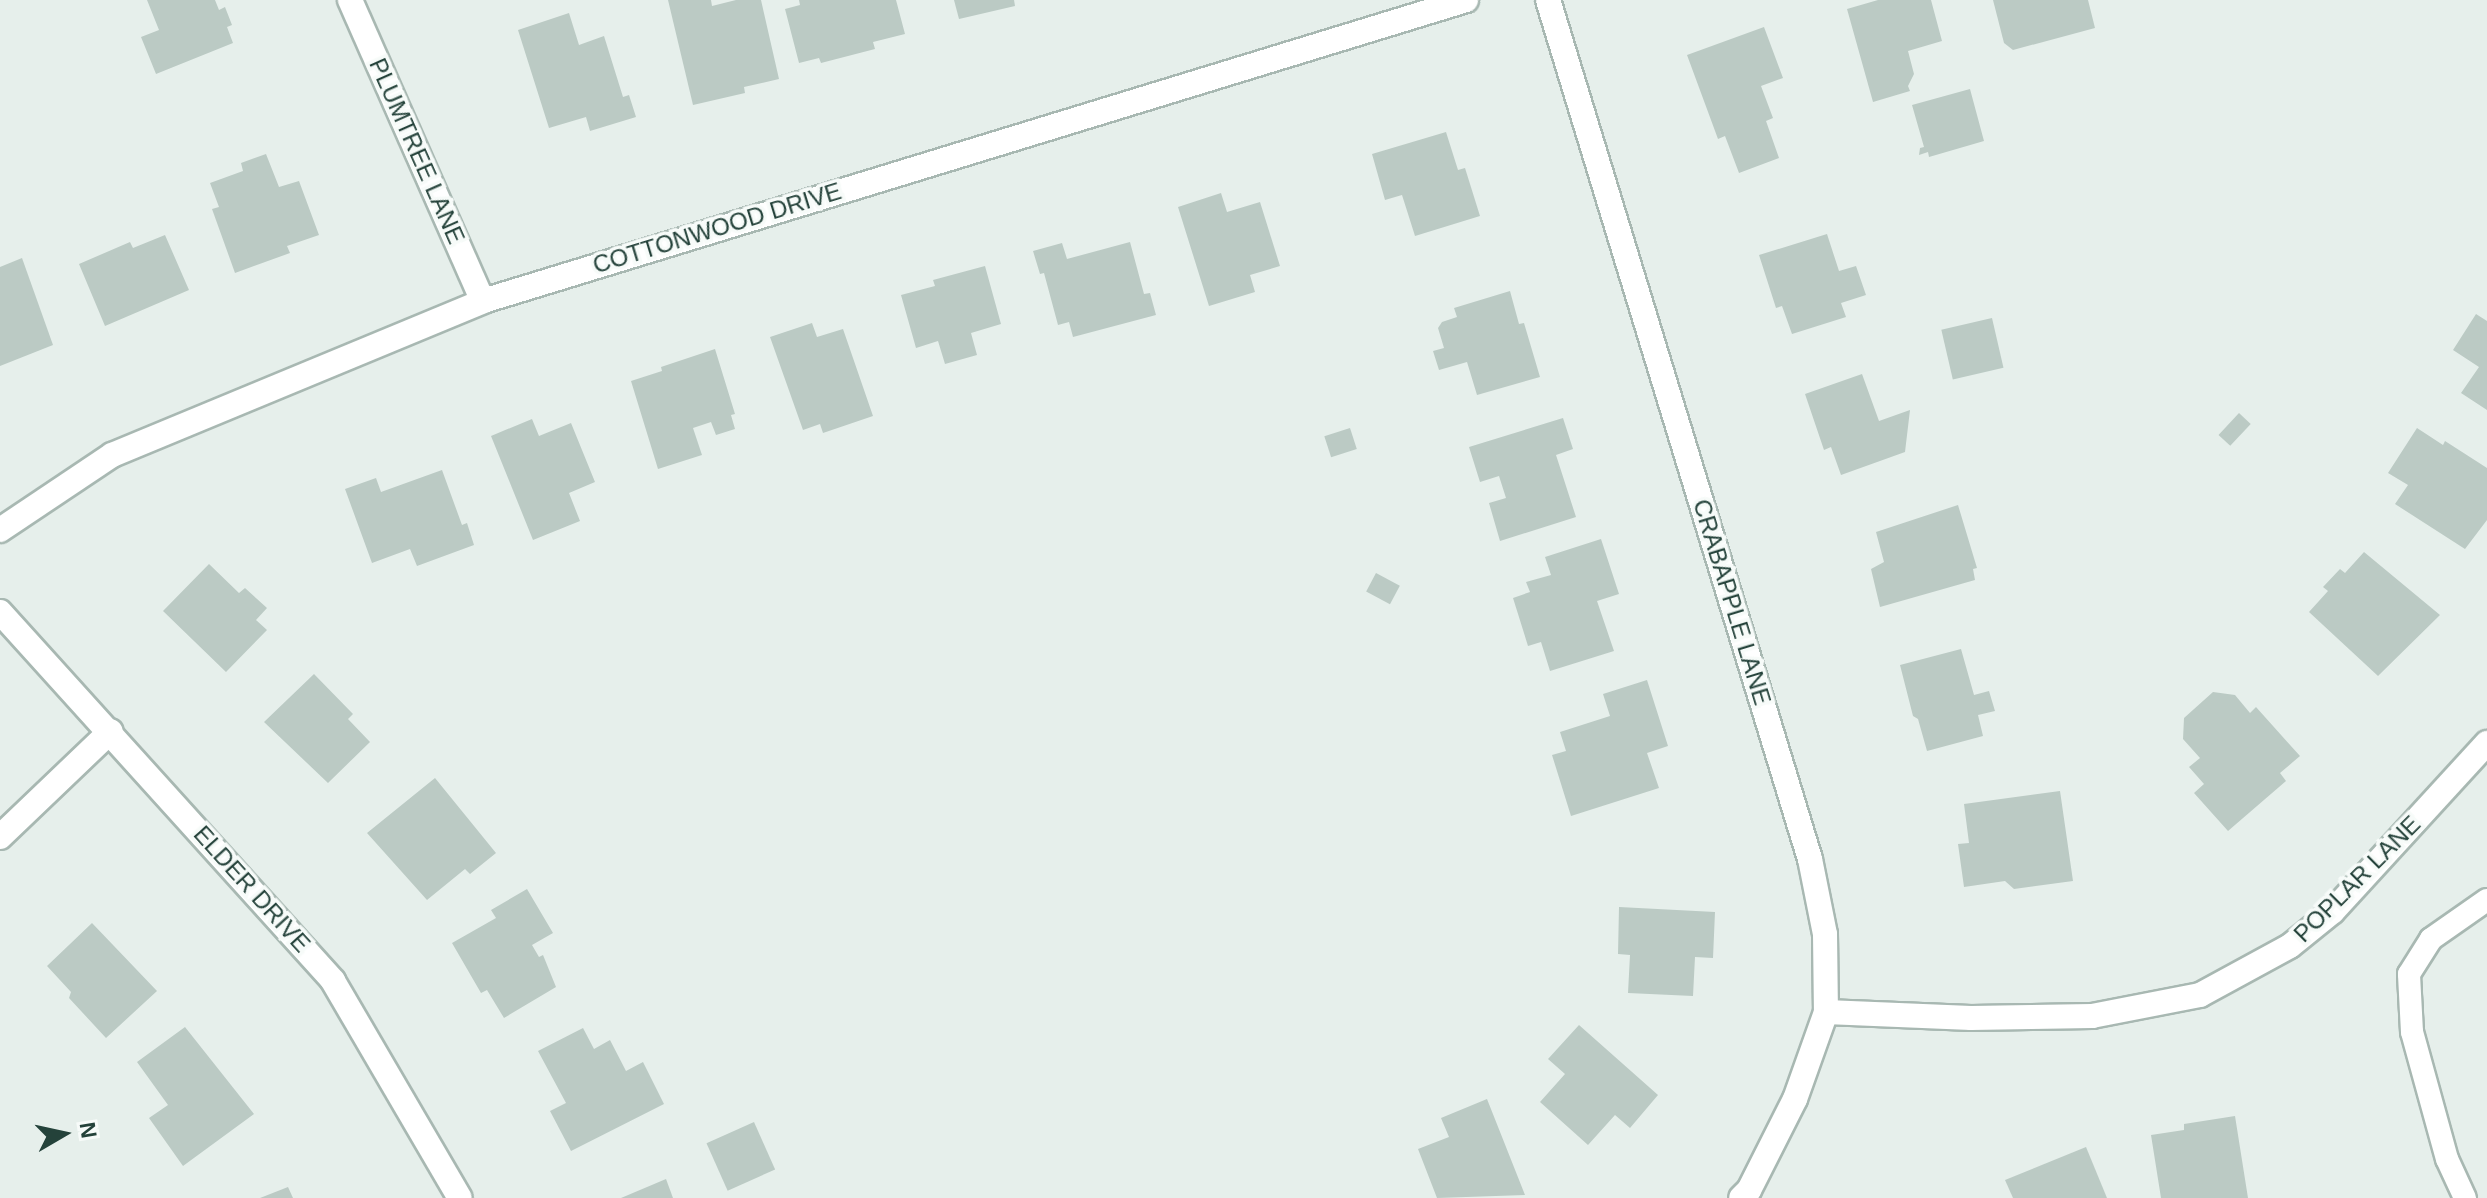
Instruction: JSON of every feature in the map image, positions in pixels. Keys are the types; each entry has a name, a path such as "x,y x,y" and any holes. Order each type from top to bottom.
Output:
{"street":[{"name":"PLUMTREE LANE","path":"350,0 483,301"},
{"name":"COTTONWOOD DRIVE","path":"0,530 112,455 483,301 1466,0"},
{"name":"CRABAPPLE LANE","path":"1548,0 1810,859 1825,934 1826,1012 1795,1099 1749,1190 1741,1198"},
{"name":"ELDER DRIVE","path":"0,612 111,731 333,981 460,1198"},
{"path":"0,837 111,731"},
{"name":"POPLAR LANE","path":"1826,1012 1971,1018 2092,1016 2200,995 2290,946 2333,911 2487,743"}],"lane":[{"path":"2465,1198 2447,1159 2412,1032 2409,974 2431,939 2487,900"}],"building":[{"path":"147,0 215,0 219,10 225,7 232,25 227,27 233,43 156,74 141,37 159,30"},
{"path":"668,0 711,0 712,6 736,0 761,0 779,79 744,87 745,93 693,105"},
{"path":"799,0 896,0 905,34 873,42 875,49 821,63 819,58 799,63 785,9 800,5"},
{"path":"954,0 1014,0 1015,6 959,19"},
{"path":"1878,0 1931,0 1942,41 1908,51 1914,74 1908,86 1910,91 1873,102 1847,9"},
{"path":"1993,0 2088,0 2095,28 2013,50 2004,43"},
{"path":"569,13 579,45 604,36 623,97 629,95 636,117 590,131 586,117 549,128 518,30"},
{"path":"1764,27 1783,78 1761,86 1773,118 1766,121 1779,158 1739,173 1725,136 1718,139 1687,55"},
{"path":"1970,89 1984,141 1929,157 1928,152 1919,155 1920,148 1924,147 1912,105"},
{"path":"1446,132 1458,170 1465,168 1480,216 1415,236 1402,195 1385,200 1372,154"},
{"path":"266,154 279,187 299,181 319,235 287,246 290,253 235,273 212,209 219,207 210,183 243,171 241,163"},
{"path":"1221,193 1227,212 1260,202 1280,266 1250,275 1255,292 1209,306 1178,207"},
{"path":"1827,234 1839,271 1856,266 1866,295 1841,303 1846,317 1792,334 1782,306 1776,308 1759,255"},
{"path":"165,235 189,290 105,326 79,264 130,242 133,248"},
{"path":"1130,242 1144,294 1150,293 1156,315 1073,337 1069,322 1058,325 1044,273 1040,274 1033,251 1062,243 1067,259"},
{"path":"22,258 53,345 0,366 0,267"},
{"path":"985,266 1001,324 971,333 977,355 945,364 938,341 916,348 901,295 935,286 933,280"},
{"path":"1510,291 1519,324 1524,323 1540,377 1477,395 1467,362 1439,370 1433,351 1444,348 1438,328 1442,322 1457,317 1454,308"},
{"path":"2476,314 2487,321 2487,410 2461,393 2479,367 2453,350"},
{"path":"1992,318 2003,368 1953,379 1941,330"},
{"path":"812,323 817,337 843,329 873,416 823,433 820,424 803,430 770,337"},
{"path":"715,349 735,414 731,415 735,429 716,435 711,422 693,428 702,455 658,469 631,381 662,371 661,367"},
{"path":"1862,374 1879,421 1910,410 1905,452 1841,475 1831,447 1824,450 1805,394"},
{"path":"2239,413 2251,424 2230,446 2219,435"},
{"path":"1563,418 1573,449 1556,455 1576,517 1500,541 1489,503 1506,498 1499,476 1480,482 1469,447"},
{"path":"532,419 539,436 571,423 595,482 569,493 580,521 533,540 491,436"},
{"path":"1350,428 1357,449 1331,457 1324,436"},
{"path":"2417,428 2443,445 2445,441 2487,468 2487,520 2465,549 2395,504 2408,485 2388,473"},
{"path":"442,470 462,525 467,523 474,545 417,566 410,549 372,563 345,489 376,478 381,492"},
{"path":"1958,505 1977,568 1973,569 1975,580 1880,607 1871,569 1884,562 1876,532"},
{"path":"1601,539 1619,594 1597,601 1614,651 1550,671 1541,642 1528,646 1513,598 1530,592 1526,582 1551,575 1545,557"},
{"path":"2364,552 2440,615 2378,676 2309,612 2328,591 2323,587 2340,569 2345,573"},
{"path":"209,564 239,593 245,588 267,608 256,620 267,630 226,672 163,611"},
{"path":"1376,573 1400,586 1390,604 1366,592"},
{"path":"1961,649 1974,695 1989,691 1995,711 1978,715 1983,736 1927,751 1918,719 1913,716 1900,665"},
{"path":"314,674 353,714 348,719 370,742 328,783 264,722"},
{"path":"1647,680 1668,746 1647,753 1659,788 1571,816 1552,755 1566,751 1560,732 1610,716 1603,694"},
{"path":"2213,692 2235,695 2250,713 2256,707 2300,756 2280,773 2286,781 2228,831 2194,793 2204,784 2189,767 2200,758 2183,739 2184,718"},
{"path":"435,778 496,853 470,874 465,869 427,900 367,833"},
{"path":"2060,791 2073,881 2014,889 2005,881 1964,887 1958,844 1969,843 1964,804"},
{"path":"527,889 553,933 532,945 539,957 543,955 556,987 504,1018 487,990 481,993 452,943 496,918 491,910"},
{"path":"1619,907 1715,912 1713,958 1695,957 1693,996 1628,993 1630,955 1618,954"},
{"path":"92,923 157,991 106,1038 69,998 71,992 47,966"},
{"path":"1579,1025 1658,1095 1630,1128 1615,1115 1588,1145 1540,1102 1565,1074 1548,1059"},
{"path":"185,1027 254,1114 183,1166 149,1118 168,1105 137,1062"},
{"path":"583,1028 594,1049 610,1040 626,1071 643,1062 664,1104 571,1151 550,1111 566,1103 538,1051"},
{"path":"1487,1099 1525,1195 1437,1198 1418,1149 1449,1137 1441,1118"},
{"path":"2235,1116 2248,1198 2161,1198 2151,1135 2184,1130 2184,1124"},
{"path":"754,1122 775,1170 728,1191 706,1143"},
{"path":"2086,1147 2107,1198 2013,1198 2005,1180"},
{"path":"666,1179 673,1198 621,1198"},
{"path":"288,1187 293,1198 260,1198"}]}
